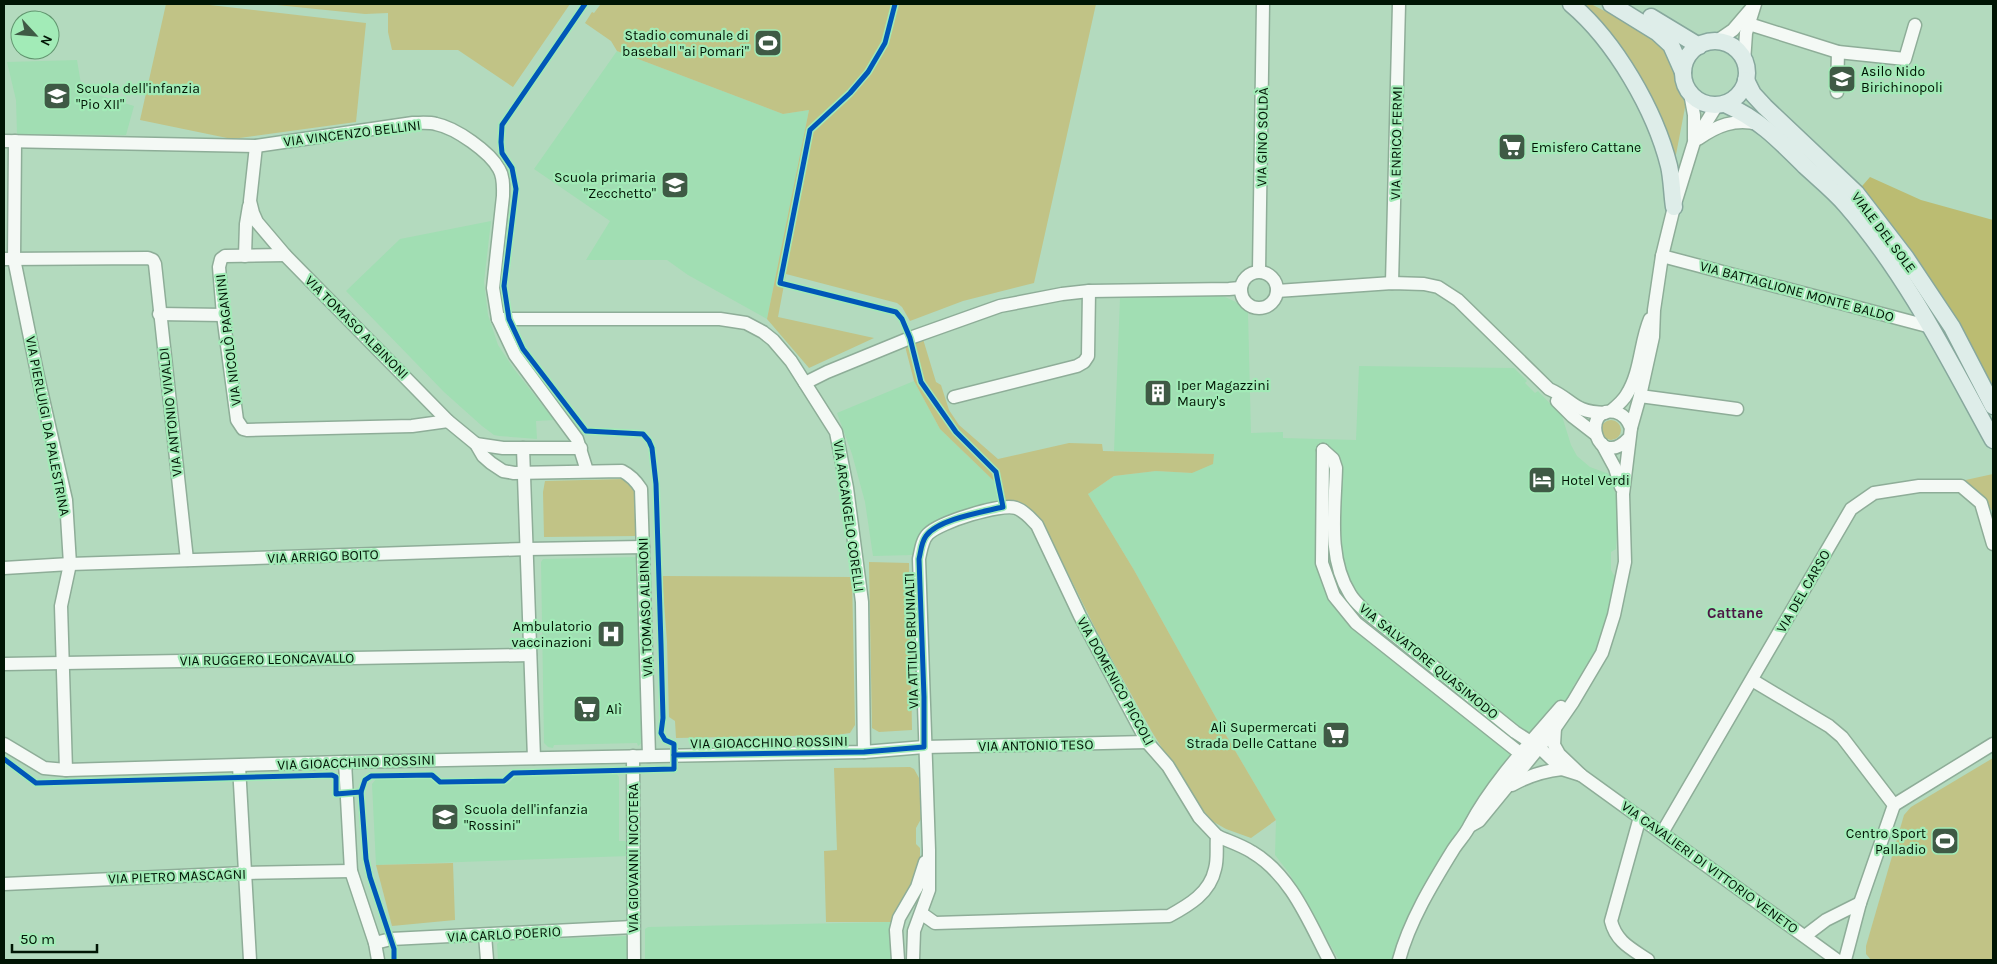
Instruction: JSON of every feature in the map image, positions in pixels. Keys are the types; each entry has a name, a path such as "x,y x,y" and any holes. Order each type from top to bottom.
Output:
{"main road":[{"path":"1570,4 1591,22 1614,51 1652,117 1669,166 1674,207"},
{"path":"1611,4 1658,33 1671,45 1683,72 1686,87 1698,100 1707,104 1721,104 1736,97 1746,80"},
{"path":"1630,4 1699,46"},
{"path":"1683,72 1686,60 1699,46 1717,41 1731,46 1744,62"},
{"name":"VIALE DEL SOLE","path":"1744,62 1746,80 1753,94 1764,107 1856,193 1900,251 1952,327 1993,406"},
{"name":"VIALE DEL SOLE","path":"1721,104 1747,114 1763,125 1846,205 1890,262 1931,327 1993,440"}],"street":[{"name":"VIA GINO SOLDÀ","path":"1259,271 1263,4"},
{"name":"VIA ENRICO FERMI","path":"1392,282 1399,4"},
{"path":"1744,62 1749,24 1755,4"},
{"path":"1717,41 1733,30 1755,4"},
{"path":"1749,24 1838,52 1905,59 1915,24"},
{"path":"1837,92 1838,52"},
{"path":"1690,93 1694,115 1694,142"},
{"path":"1399,960 1426,898 1473,818 1521,754 1555,728 1602,653 1614,615 1625,562 1623,494 1630,433 1653,337 1654,310 1662,256 1674,207 1694,142 1705,121 1721,104"},
{"path":"1694,142 1710,130 1729,123 1748,121 1763,125"},
{"name":"VIA VINCENZO BELLINI","path":"10,141 256,146 413,123 436,124 450,129 467,139 491,158 500,170 503,182 493,288 498,319 515,355 569,426 581,448"},
{"name":"VIA PIERLUIGI DA PALESTRINA","path":"10,141 9,259 66,500 70,564 61,606 66,770"},
{"name":"VIA TOMASO ALBINONI","path":"245,256 246,224 256,146"},
{"name":"VIA TOMASO ALBINONI","path":"250,201 257,222 285,255 448,421 476,444 483,456 497,467 503,471 524,473 622,471 638,485 642,501 649,756"},
{"name":"VIA NICOLÒ PAGANINI","path":"285,255 225,256 221,259 219,267 223,315 237,420 243,428 247,430 412,426 448,421"},
{"name":"VIA BATTAGLIONE MONTE BALDO","path":"1662,256 1931,327"},
{"name":"VIA ANTONIO VIVALDI","path":"9,259 148,258 153,260 155,264 187,560"},
{"path":"1259,271 1267,273 1272,277 1277,291 1271,303 1259,308 1250,306 1244,300 1240,288 1244,278 1259,271"},
{"path":"1277,291 1392,282 1438,287 1458,300 1548,389 1572,416 1594,433 1615,468 1623,494"},
{"path":"805,383 910,338 1000,306 1089,290 1240,288"},
{"path":"954,397 1077,366 1084,362 1088,356 1089,290"},
{"path":"1594,433 1598,418 1627,396 1644,335 1654,310"},
{"path":"159,314 223,315"},
{"name":"VIA ARCANGELO CORELLI","path":"498,319 720,319 746,323 763,332 792,361 836,432 847,488 862,602 864,752"},
{"path":"1548,389 1558,393 1581,410 1621,413 1628,419 1630,433 1622,445 1612,448 1602,444"},
{"path":"1640,396 1737,409"},
{"path":"476,444 491,448 581,448 587,471"},
{"path":"523,448 534,758"},
{"name":"VIA SALVATORE QUASIMODO","path":"1521,754 1356,623 1334,596 1322,563 1323,450 1333,459 1336,468 1334,539 1337,568 1351,596 1366,612 1515,732 1535,745"},
{"name":"VIA DEL CARSO","path":"1662,833 1851,509 1874,493 1920,486 1961,486 1981,503 1993,544"},
{"name":"VIA DOMENICO PICCOLI","path":"952,521 1003,507 1016,508 1026,513 1038,525 1080,616 1146,742 1168,766 1199,817 1217,836"},
{"name":"VIA ATTILIO BRUNIALTI","path":"913,960 914,930 921,913 929,856 919,559 922,545 927,535 935,528 952,521"},
{"name":"VIA ARRIGO BOITO","path":"4,568 187,560 643,547"},
{"name":"VIA RUGGERO LEONCAVALLO","path":"4,664 530,655"},
{"path":"1752,680 1829,726 1842,737 1894,805"},
{"path":"1470,826 1479,821 1507,787 1568,699 1579,690"},
{"name":"VIA CAVALIERI DI VITTORIO VENETO","path":"1555,728 1554,745 1559,754 1581,775 1837,960"},
{"name":"VIA ANTONIO TESO","path":"864,752 924,747 1146,742"},
{"name":"VIA GIOACCHINO ROSSINI","path":"4,744 44,768 66,770 345,762 864,752"},
{"path":"1845,960 1860,903 1894,805 1993,744"},
{"name":"VIA CAVALIERI DI VITTORIO VENETO","path":"1535,745 1562,769"},
{"name":"VIA GIOVANNI NICOTERA","path":"633,756 634,960"},
{"path":"345,762 351,871 375,942 378,960"},
{"path":"239,766 250,960"},
{"name":"VIA CAVALIERI DI VITTORIO VENETO","path":"1507,787 1547,770 1562,769 1581,775"},
{"path":"1640,817 1611,922 1613,932 1621,942 1648,960"},
{"path":"921,913 934,923 1169,916 1191,904 1209,884 1216,868 1217,836 1252,852 1277,871 1296,898 1329,960"},
{"name":"VIA PIETRO MASCAGNI","path":"4,884 351,871"},
{"path":"898,960 896,930 899,918 923,889"},
{"path":"1805,936 1826,920 1860,903"},
{"name":"VIA CARLO POERIO","path":"375,942 391,939 633,927"},
{"path":"485,935 487,960"}],"shaded area":[{"path":"166,4 201,4 366,23 356,122 232,139 140,120"},
{"path":"267,4 570,4 513,87 458,50 392,50 388,32 388,13 365,14"},
{"path":"599,4 1096,4 1034,283 963,301 910,321 902,307 897,303 786,274 778,317 874,338 809,368 767,319 809,110 783,114 617,51 611,41 585,23"},
{"path":"1581,4 1591,4 1641,30 1673,54 1687,97 1674,165 1647,100 1625,57 1598,19"},
{"name":"Scuola primaria \"Zecchetto\"","path":"617,51 783,114 809,110 767,319 688,275 667,260 586,260 610,221 534,169"},
{"name":"Scuola dell'infanzia \"Pio XII\"","path":"77,60 82,90 134,106 126,135 17,134 16,100 7,62"},
{"path":"1870,177 1921,200 1993,220 1993,406 1856,193"},
{"path":"491,221 484,282 488,315 498,345 514,369 554,420 536,421 537,439 494,435 482,426 444,392 346,291 400,239"},
{"path":"1182,294 1218,295 1225,297 1236,302 1248,313 1251,433 1283,432 1283,438 1356,440 1359,366 1514,368 1527,381 1525,383 1535,393 1538,391 1562,416 1571,445 1577,456 1590,467 1609,474 1616,495 1618,520 1616,549 1611,552 1611,570 1615,577 1611,615 1592,664 1587,663 1573,686 1577,686 1536,738 1516,745 1518,758 1460,839 1399,960 1339,960 1289,873 1275,855 1276,820 1220,725 1134,570 1088,494 1114,476 1156,471 1192,473 1213,454 1114,451 1120,298"},
{"path":"923,339 936,382 941,385 949,410 959,425 998,459 1069,443 1102,444 1103,451 1214,454 1213,464 1192,473 1156,471 1114,476 1088,494 1134,570 1220,725 1276,820 1251,838 1226,829 1212,821 1193,798 1152,732 1100,638 1042,521 1032,511 1023,506 999,504 995,482 940,429 914,381 905,346"},
{"path":"914,381 940,429 995,482 999,504 948,518 914,555 873,556 865,502 852,454 837,413"},
{"path":"1607,420 1615,420 1621,426 1621,434 1615,440 1607,440 1601,434 1601,426"},
{"path":"1993,474 1993,512 1978,491 1961,481"},
{"path":"623,479 635,490 636,536 544,537 543,492 545,481"},
{"path":"638,557 645,740 638,746 637,743 554,745 553,748 548,747 544,743 541,562 543,559"},
{"path":"869,562 909,563 912,730 879,732 872,728"},
{"path":"662,576 852,577 855,725 850,733 837,735 676,738 675,721 669,717 667,642"},
{"name":"Centro Sport Palladio","path":"1993,758 1993,960 1871,960 1866,954 1866,946 1904,815 1911,807"},
{"path":"910,767 914,769 919,778 921,819 916,828 916,844 920,848 920,870 892,922 826,922 824,851 837,850 834,768"},
{"path":"616,773 619,777 619,841 625,841 629,845 629,856 376,865 372,784 376,779 430,777 439,784 506,784 516,775"},
{"path":"453,863 455,920 392,926 376,865"},
{"path":"892,922 897,960 645,960 645,929 648,927"},
{"path":"629,936 634,960 498,960 497,944 500,941"}],"cycle path":[{"path":"394,960 394,949 370,877 366,859 361,792 365,780 371,776 432,775 440,782 504,781 513,773 674,769 674,744 665,740 661,733 663,718 656,484 652,448 643,434 586,431 523,349 509,319 504,286 516,189 512,168 502,153 502,125 585,4"},
{"path":"674,755 864,752 924,747 919,559 922,544 926,536 940,525 961,517 1003,507 996,472 956,432 921,382 910,338 902,319 896,312 780,283 810,130 850,93 868,72 885,43 895,4"},
{"path":"4,759 36,783 332,775 336,777 336,794 361,792"}],"place":[{"name":"Stadio comunale di baseball \"ai Pomari\"","path":"768,43"},
{"name":"Asilo Nido Birichinopoli","path":"1842,79"},
{"name":"Scuola dell'infanzia \"Pio XII\"","path":"57,96"},
{"name":"Emisfero Cattane","path":"1512,147"},
{"name":"Scuola primaria \"Zecchetto\"","path":"675,185"},
{"name":"Iper Magazzini Maury's","path":"1158,393"},
{"name":"Hotel Verdi","path":"1542,480"},
{"name":"Ambulatorio vaccinazioni","path":"611,634"},
{"name":"Alì","path":"587,709"},
{"name":"Alì Supermercati Strada Delle Cattane","path":"1336,735"},
{"name":"Scuola dell'infanzia \"Rossini\"","path":"445,817"},
{"name":"Centro Sport Palladio","path":"1945,841"}],"district":[{"name":"Cattane","path":"1735,613"}]}
